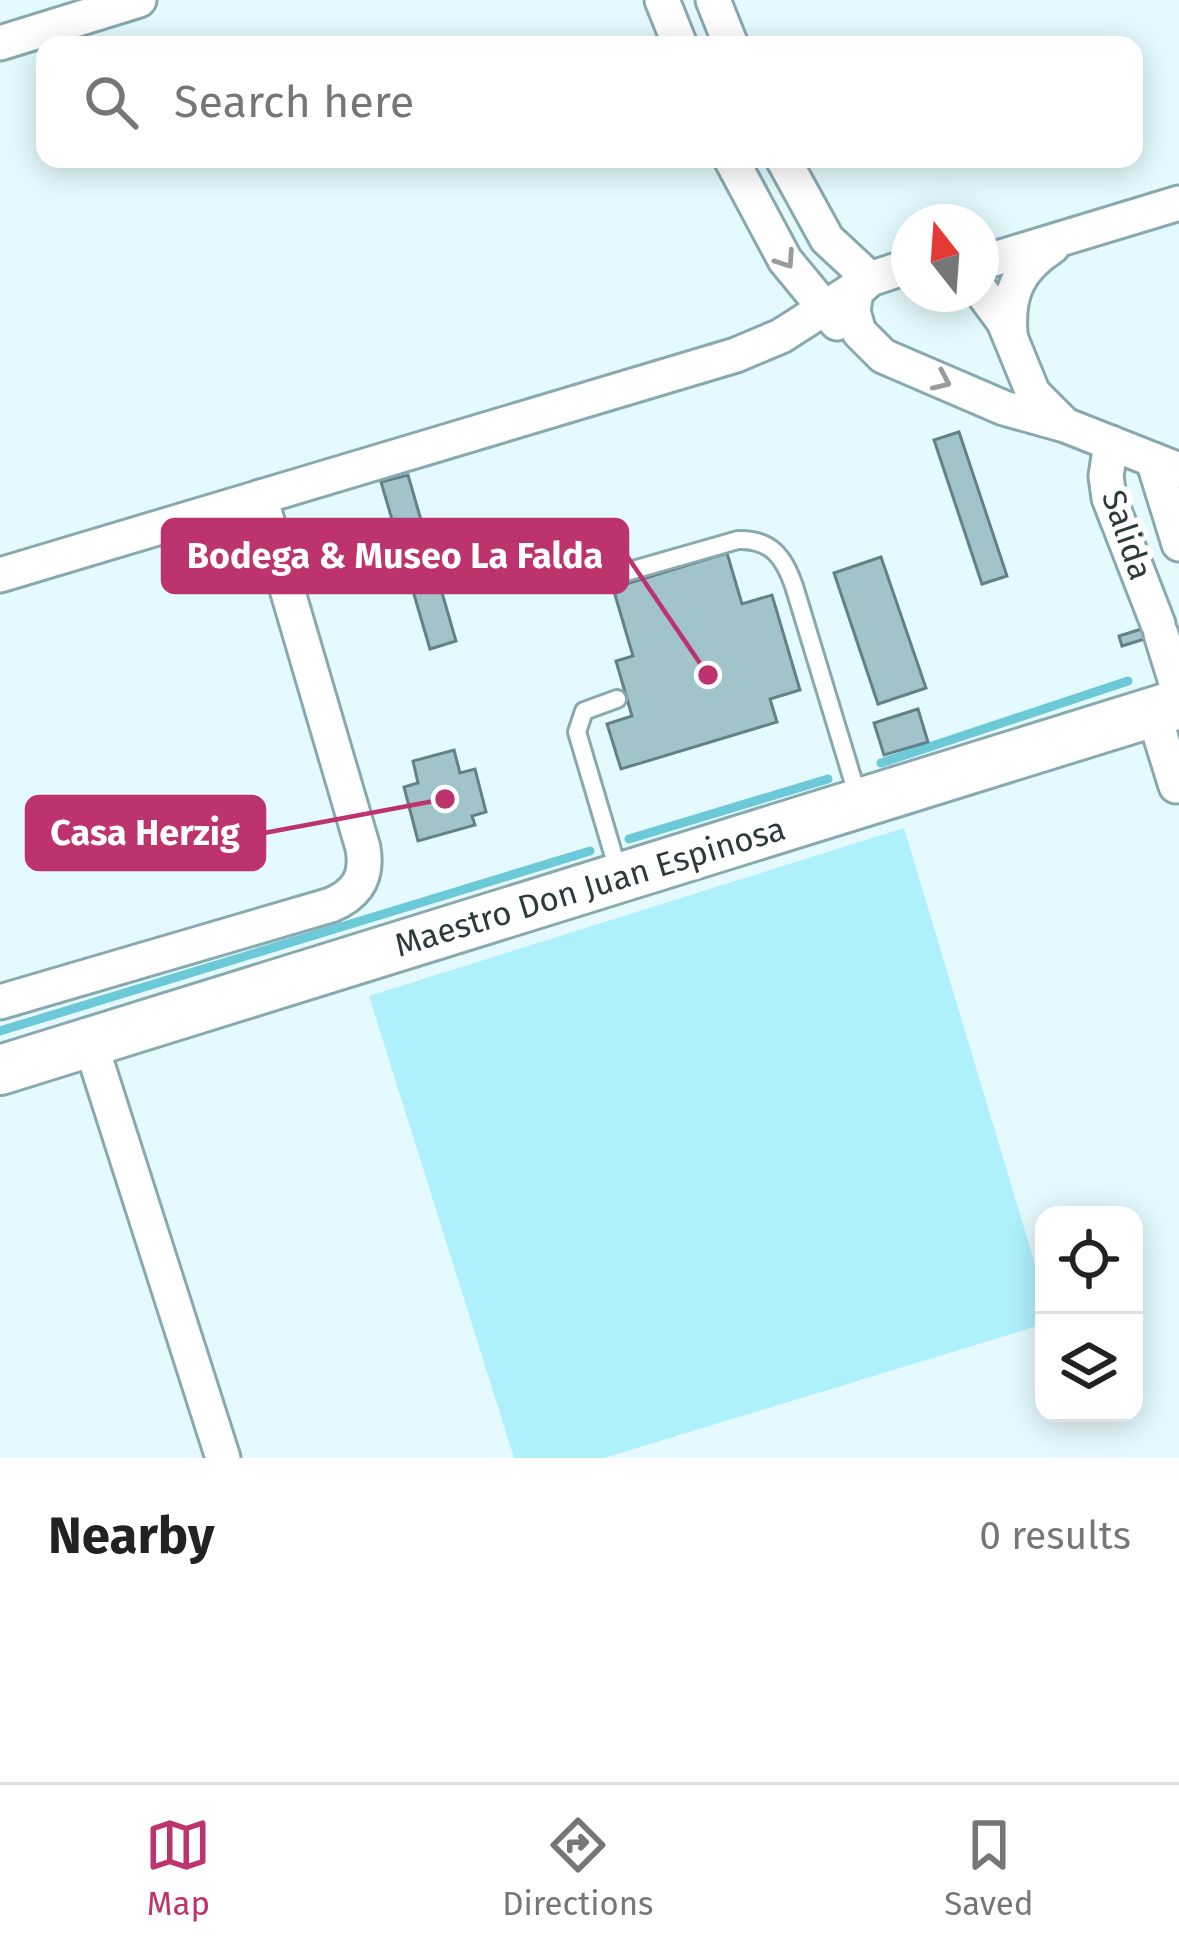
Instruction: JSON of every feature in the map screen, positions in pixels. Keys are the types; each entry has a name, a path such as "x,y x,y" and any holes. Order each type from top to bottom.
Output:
{"main road":[{"name":"Maestro Don Juan Espinosa","path":"0,1070 1170,703"}],"street":[{"path":"662,0 676,36"},
{"path":"712,0 726,36"},
{"path":"0,43 117,3"},
{"path":"736,168 771,237 824,308 874,348 1004,408 1065,425 1166,465 1179,544"},
{"path":"788,168 827,239 870,279"},
{"path":"999,258 1179,203"},
{"path":"1010,333 1009,305 1015,284 1036,257 1069,237"},
{"path":"736,355 781,336 870,279 891,272"},
{"path":"870,279 853,302 854,321 874,348"},
{"path":"998,312 1028,385 1065,425"},
{"path":"0,575 736,355 798,343 874,348"},
{"name":"Salida","path":"1112,443 1108,498 1160,629 1176,786"},
{"path":"0,1002 331,905 360,884 363,848 260,497"},
{"path":"90,1042 223,1458"}],"lane":[{"path":"612,576 738,540 773,548 794,586 860,803"},
{"path":"617,699 584,711 577,732 620,878"}],"shaded area":[{"path":"904,828 1035,1264 1035,1327 604,1458 514,1458 369,996"}],"building":[{"path":"959,432 1007,576 982,584 934,440"},
{"path":"408,475 456,641 430,649 381,482"},
{"path":"727,553 742,604 772,595 800,690 770,699 777,722 621,769 607,724 632,716 616,661 633,656 613,588"},
{"path":"881,557 926,688 878,704 834,573"},
{"path":"1148,627 1151,637 1122,646 1119,636"},
{"path":"918,709 928,742 884,755 874,723"},
{"path":"454,750 460,773 475,769 486,812 472,816 475,825 418,841 404,787 418,783 413,761"}],"waterway":[{"path":"881,763 1128,681"},
{"path":"629,839 828,779"},
{"path":"0,1031 590,851"}],"place":[{"name":"Bodega & Museo La Falda","path":"708,675"},
{"name":"Casa Herzig","path":"445,799"}]}
